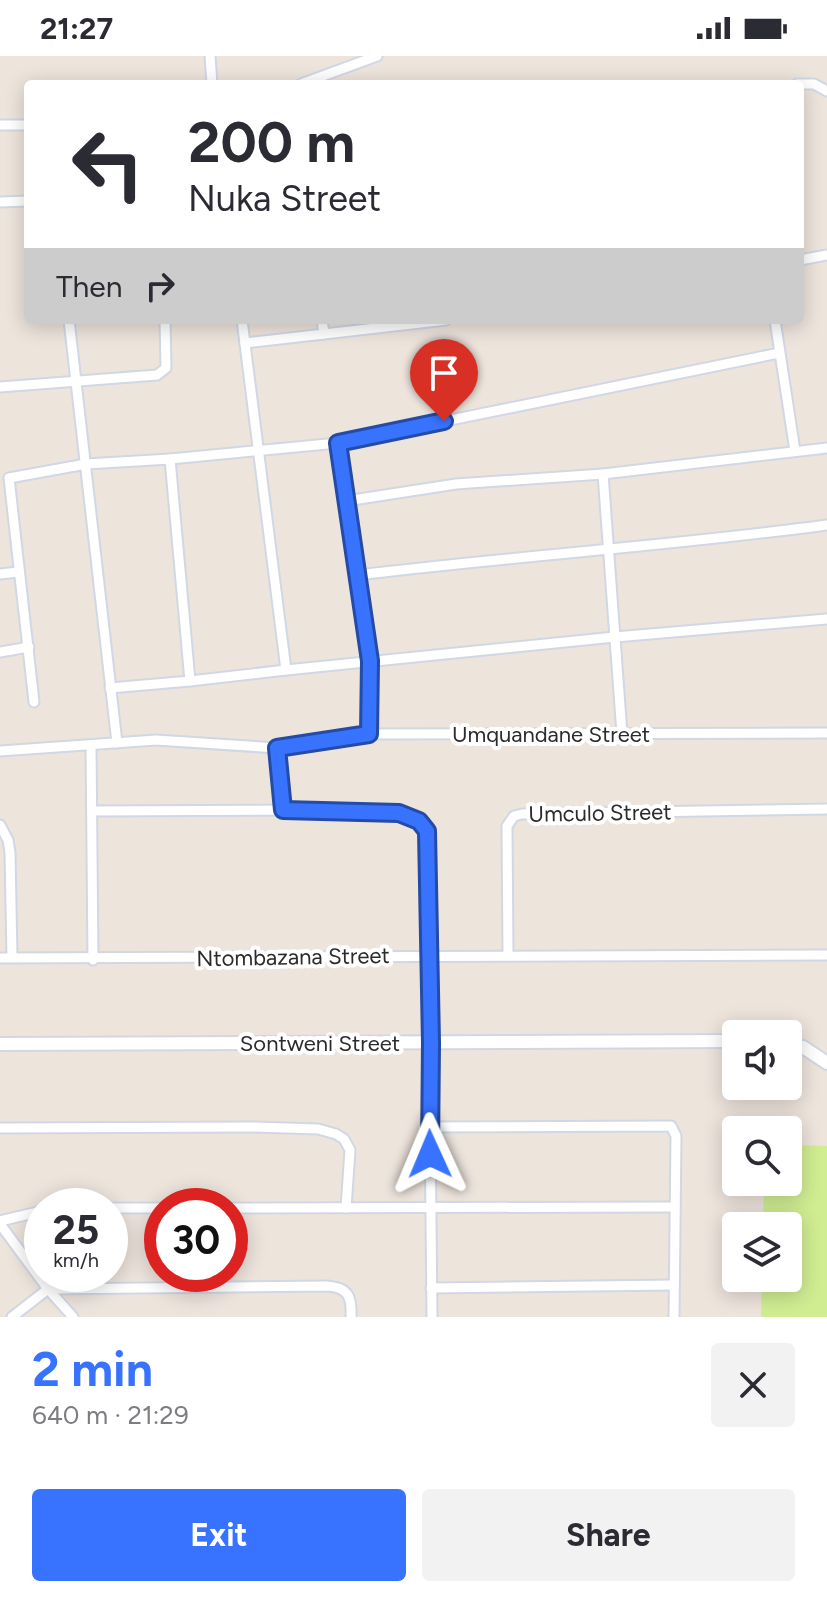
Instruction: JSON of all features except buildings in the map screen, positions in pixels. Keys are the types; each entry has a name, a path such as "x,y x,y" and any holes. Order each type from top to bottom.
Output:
{"street":[{"path":"210,56 212,80"},
{"path":"314,80 377,56"},
{"path":"804,84 814,84 827,91"},
{"path":"0,125 24,125"},
{"path":"0,202 24,201"},
{"path":"804,259 827,255"},
{"path":"69,324 117,743"},
{"path":"0,387 162,373 166,368 165,324"},
{"path":"243,324 286,670"},
{"path":"323,324 324,334"},
{"path":"245,343 400,324"},
{"path":"775,324 795,451"},
{"path":"34,702 4,478 86,464 338,443 779,353"},
{"path":"338,443 370,661 369,734"},
{"path":"346,501 456,484 603,474 827,448"},
{"path":"170,459 190,681"},
{"path":"603,474 622,734"},
{"path":"358,575 467,562 607,551 827,525"},
{"path":"0,574 18,572"},
{"path":"110,688 827,619"},
{"path":"0,652 29,647"},
{"name":"Umquandane Street","path":"0,751 179,741 277,748 369,734 827,733"},
{"path":"91,745 93,960"},
{"path":"277,748 283,810"},
{"name":"Umculo Street","path":"508,955 507,826 514,816 827,809"},
{"path":"92,811 399,813 419,821 427,831 432,1317"},
{"path":"0,825 8,840 10,853 12,957"},
{"name":"Ntombazana Street","path":"0,958 827,955"},
{"name":"Sontweni Street","path":"0,1044 722,1041"},
{"path":"802,1047 827,1063"},
{"path":"429,1127 671,1126 676,1136 674,1317"},
{"path":"0,1128 318,1129 344,1139 350,1150 346,1208"},
{"path":"248,1208 675,1207"},
{"path":"24,1216 0,1222 24,1256"},
{"path":"431,1288 674,1285"},
{"path":"128,1288 326,1286 344,1289 352,1303 351,1317"},
{"path":"12,1317 44,1292"},
{"path":"51,1292 73,1317"}],"green space":[{"path":"802,1145 827,1146 827,1317 761,1317 762,1292 802,1292 802,1212 763,1212 764,1196 802,1196"}],"route":[{"path":"430,1154 427,831 413,817 399,813 283,810 277,748 369,734 370,661 338,443 444,421"}]}
